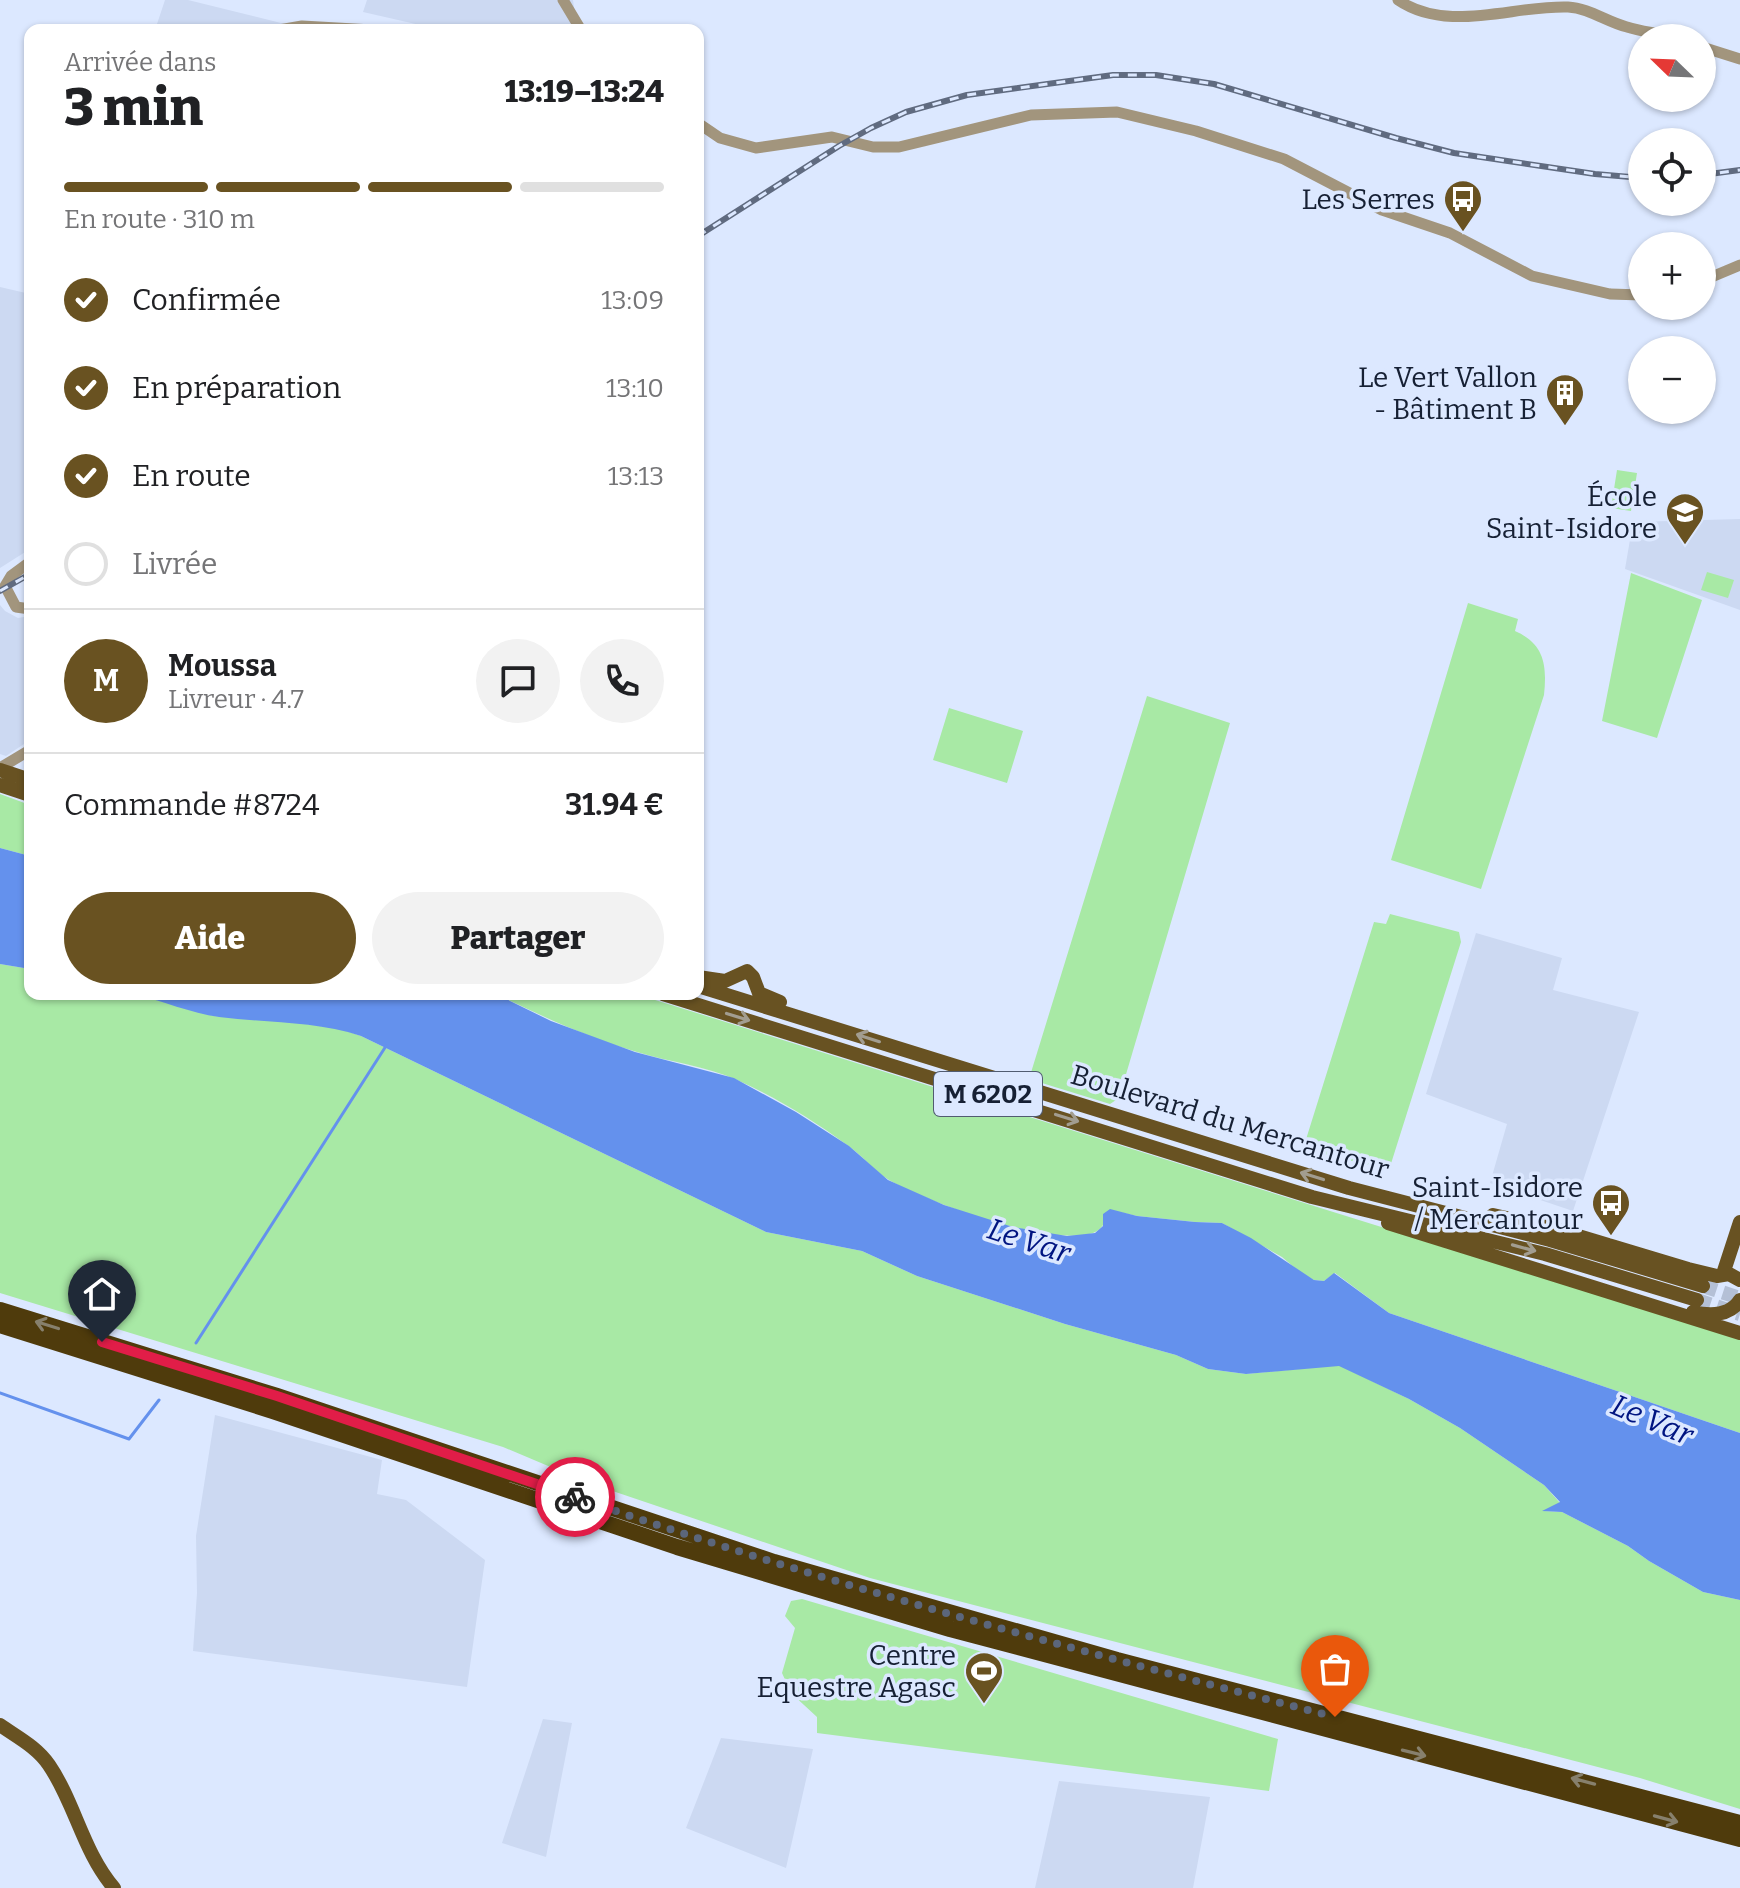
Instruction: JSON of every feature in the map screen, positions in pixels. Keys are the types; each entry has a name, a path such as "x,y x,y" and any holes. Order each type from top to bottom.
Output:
{"highway":[{"path":"0,1310 277,1396 789,1567 1117,1660 1740,1823"},
{"path":"0,1325 273,1411 677,1547 921,1620 1288,1721 1740,1839"}],"main road":[{"path":"0,769 24,778"},
{"path":"0,785 24,793"},
{"path":"704,978 725,981 747,971 759,993 790,1006 808,1019"},
{"name":"Boulevard du Mercantour","path":"682,1000 1312,1197 1700,1293 1519,1231 1386,1198 704,988"},
{"path":"1312,1197 1405,1229 1740,1330"},
{"path":"1386,1198 1455,1206 1527,1222 1720,1275 1739,1275"},
{"path":"1740,1222 1720,1275 1709,1286 1707,1298 1713,1308 1740,1330"},
{"path":"1558,1274 1695,1313 1721,1312 1734,1308 1740,1300"},
{"path":"0,1725 33,1748 49,1765 91,1853 114,1888"}],"street":[{"path":"563,0 572,24"},
{"path":"1398,0 1411,9 1433,15 1478,15 1569,7 1628,28"},
{"path":"1716,51 1740,59"},
{"path":"704,127 720,138 756,148 832,137 873,147 899,147 1031,115 1117,112 1196,131 1284,159 1382,210 1459,237 1532,276 1610,294 1628,295"},
{"path":"1716,275 1740,265"},
{"path":"24,566 11,576 5,586 16,607 24,608"},
{"path":"0,769 24,754"}],"shaded area":[{"path":"165,0 188,0 285,24 157,24"},
{"path":"367,0 573,0 576,24 416,24 363,12"},
{"path":"0,287 24,293 24,553 0,568"},
{"name":"École Saint-Isidore","path":"1740,519 1740,610 1625,569 1633,522"},
{"path":"0,605 18,618 24,617 24,744 6,756 0,754"},
{"path":"1476,933 1562,958 1553,990 1639,1012 1573,1211 1490,1183 1507,1124 1426,1094"},
{"path":"215,1415 382,1460 377,1494 406,1500 485,1560 467,1687 193,1651 197,1593 196,1536"},
{"path":"543,1719 572,1723 546,1857 502,1843"},
{"path":"721,1738 813,1749 786,1868 686,1828"},
{"path":"1059,1781 1210,1797 1193,1888 1035,1888"}],"green space":[{"path":"1617,470 1637,473 1631,511 1611,508"},
{"path":"1707,572 1734,580 1728,598 1701,590"},
{"path":"1631,573 1702,600 1657,738 1602,721"},
{"path":"1468,603 1518,619 1515,631 1533,642 1538,649 1545,675 1544,695 1481,889 1391,860"},
{"path":"1147,696 1230,723 1119,1098 1110,1104 1029,1079"},
{"path":"949,708 1023,731 1007,783 933,760"},
{"path":"0,794 24,803 24,854 0,848"},
{"path":"1390,914 1459,932 1461,942 1389,1170 1303,1149 1374,922 1386,924"},
{"path":"0,964 24,968 24,1000 157,1000 214,1016 341,1029 766,1232 862,1251 917,1276 1065,1324 1176,1355 1208,1369 1246,1374 1339,1365 1409,1399 1460,1428 1544,1485 1560,1503 1544,1511 1562,1512 1628,1546 1703,1592 1740,1600 1740,1809 1640,1778 870,1578 586,1482 503,1447 0,1293"},
{"path":"509,1000 655,1000 1740,1339 1740,1433 1389,1313 1335,1273 1324,1281 1314,1280 1282,1257 1222,1223 1137,1216 1110,1210 1100,1229 1074,1236 1020,1228 960,1211 889,1180 821,1127 751,1087 713,1071 649,1056 601,1040"},
{"name":"Centre Equestre Agasc","path":"802,1599 1278,1739 1269,1791 817,1733 817,1717 791,1693 782,1673 795,1628 785,1616 791,1601"}],"water":[{"path":"0,848 24,854 24,968 0,964"},
{"name":"Le Var","path":"154,1000 508,1000 551,1021 635,1052 734,1078 849,1146 888,1180 944,1205 1013,1227 1067,1236 1095,1233 1103,1226 1103,1214 1110,1209 1137,1216 1222,1223 1251,1238 1314,1280 1324,1281 1334,1273 1389,1313 1740,1433 1740,1600 1703,1592 1628,1546 1562,1512 1542,1511 1560,1502 1544,1485 1460,1428 1409,1399 1339,1366 1246,1374 1208,1369 1176,1355 1065,1324 917,1276 862,1251 766,1232 361,1036 309,1025 237,1019 187,1010"}],"waterway":[{"path":"196,1343 386,1046"},
{"path":"0,1393 129,1439 159,1400"}],"tunnel":[{"path":"1703,1286 1740,1298"},
{"path":"1697,1300 1740,1314"}],"railway":[{"path":"704,232 839,146 906,112 967,95 1113,75 1156,75 1214,84 1454,153 1628,177"},
{"path":"1716,173 1740,170"},
{"path":"0,591 24,577"}],"way so far":[{"path":"575,1497 680,1533 893,1597 1335,1717"}],"place":[{"name":"Les Serres","path":"1463,233"},
{"name":"Le Vert Vallon - Bâtiment B","path":"1565,427"},
{"name":"École Saint-Isidore","path":"1685,546"},
{"name":"Saint-Isidore / Mercantour","path":"1611,1237"},
{"name":"Centre Equestre Agasc","path":"984,1705"}],"route":[{"path":"102,1342 277,1396 575,1497"}]}
